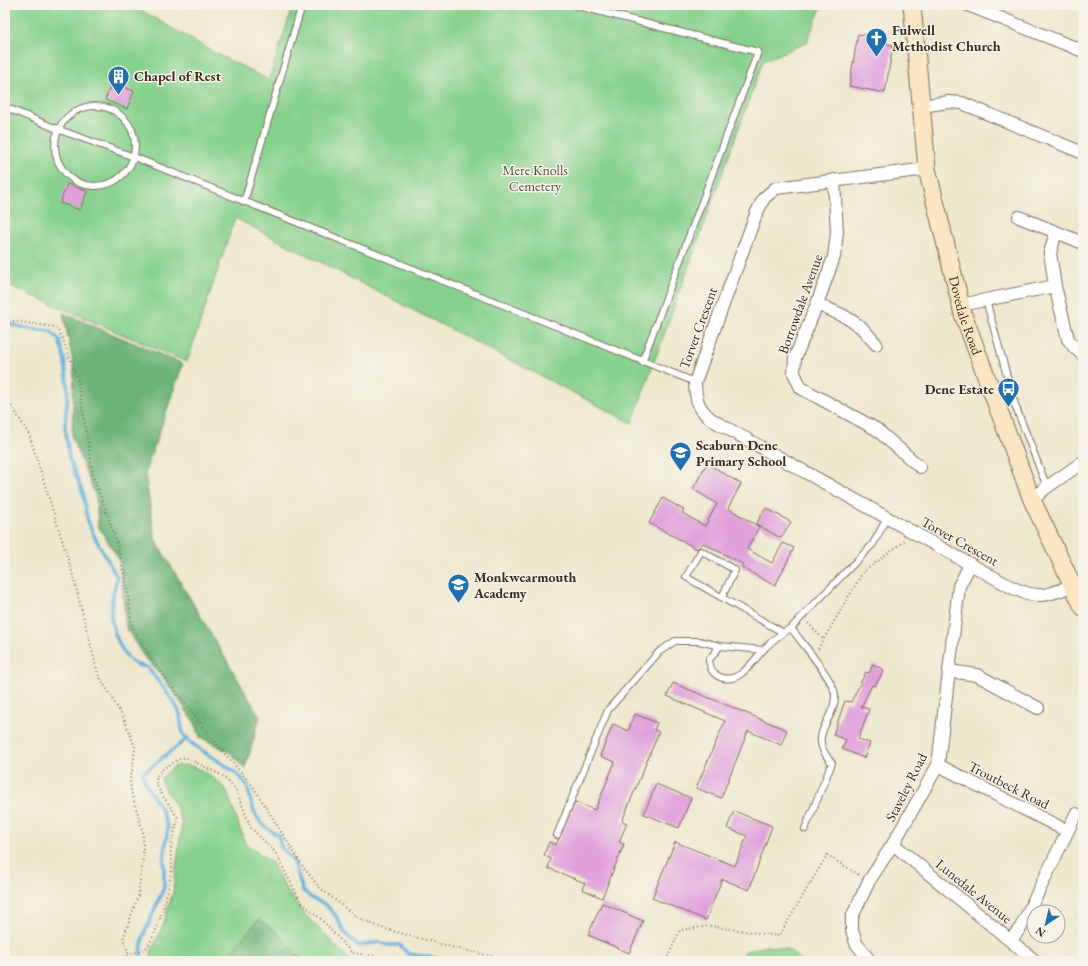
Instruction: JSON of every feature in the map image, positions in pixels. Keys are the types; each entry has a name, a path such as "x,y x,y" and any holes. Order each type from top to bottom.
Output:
{"street":[{"name":"Dovedale Road","path":"912,5 927,169 961,305 1032,500 1083,608"},
{"path":"968,5 1083,51"},
{"path":"921,106 949,102 962,103 1083,153"},
{"name":"Torver Crescent","path":"927,169 776,188 764,198 756,214 695,382 695,395 698,406 709,418 970,565 1024,593 1038,596 1050,595 1073,585"},
{"name":"Borrowdale Avenue","path":"834,180 837,232 834,257 817,304 794,358 794,374 801,388 876,428 920,467"},
{"path":"1019,217 1083,243"},
{"path":"1056,232 1050,253 1054,286 1068,338 1075,348 1083,355"},
{"path":"961,305 1054,286"},
{"path":"817,304 844,316 860,326 876,344"},
{"path":"1032,500 1047,487 1083,462"},
{"name":"Staveley Road","path":"870,961 856,943 852,930 852,917 869,881 893,844 938,765 960,586 970,565"},
{"path":"949,671 977,675 1038,708"},
{"name":"Troutbeck Road","path":"938,765 1067,831"},
{"path":"1011,940 1021,927 1076,814"},
{"name":"Lunedale Avenue","path":"893,844 1035,961"}],"lane":[{"path":"244,202 302,5"},
{"path":"574,5 758,52 642,362"},
{"path":"98,106 112,110 125,119 132,131 136,148 134,156 123,176 103,187 86,187 68,178 55,157 54,142 58,129 65,118 81,108 98,106"},
{"path":"5,107 58,129 134,156 244,202 695,382"},
{"path":"986,300 1015,405 1047,487"},
{"path":"720,646 709,660 710,668 715,675 724,679 732,678 747,669 763,650 782,632 791,628 801,616 873,544 887,518"},
{"path":"722,597 735,570 701,551 686,577 782,632"},
{"path":"791,628 831,683 836,696 821,732 824,754 832,764 805,829"},
{"path":"557,835 608,710 659,652 675,641 699,641 720,646 763,650"}],"path":[{"path":"5,320 56,327 63,339 78,380 93,475 116,540 128,594 132,627 150,657 212,739 252,785 303,867 320,888 358,918 382,928 455,948 513,961"},
{"path":"5,402 13,408 29,434 72,572 98,674 124,719 135,748 130,779 131,791 143,832 143,858 138,896 123,939 129,954"},
{"path":"818,649 863,572 916,534"},
{"path":"801,616 824,640"},
{"path":"113,961 145,949 149,946 158,925 167,895 172,866 171,848 178,818 157,789 155,781 159,773 172,762 186,757 223,776 236,790 251,828 275,852 302,902 321,919 352,952 415,961"},
{"path":"666,961 680,930 710,926 779,936 827,855 869,881"}],"green space":[{"name":"Mere Knolls Cemetery","path":"5,5 132,5 215,53 269,80 293,5 822,5 806,43 763,61 632,423 235,218 187,362 5,284"},
{"path":"63,313 183,364 145,473 155,539 260,717 245,769 231,753 200,737 195,723 164,679 142,654 126,628 120,561 98,526 96,497 72,438 74,367"},
{"path":"188,765 206,772 226,789 245,843 272,863 287,891 305,915 351,961 151,961 151,953 163,925 173,892 182,823 175,804 163,787 161,778 175,766"},
{"path":"259,919 278,933 303,961 222,961"},
{"path":"767,946 788,949 802,961 735,961 745,951"}],"building":[{"path":"858,34 887,38 887,44 893,45 885,93 849,86"},
{"name":"Chapel of Rest","path":"112,82 134,91 127,109 105,100"},
{"path":"67,184 87,191 80,210 60,203"},
{"path":"707,463 741,484 728,508 759,527 747,549 772,563 783,543 794,548 775,586 741,567 743,564 703,543 697,549 649,523 663,498 684,510 682,513 705,526 717,504 693,489"},
{"path":"766,508 791,522 781,538 756,524"},
{"path":"873,664 884,670 875,686 872,685 861,707 869,709 858,739 870,743 864,758 842,749 846,740 833,735 845,701 851,702 866,672 869,673"},
{"path":"673,683 787,730 781,745 748,731 721,798 696,788 725,721 667,696"},
{"path":"635,714 657,723 654,730 659,732 622,821 627,823 619,842 624,844 602,898 582,889 585,883 548,868 551,859 544,855 549,842 556,845 575,802 595,810 615,762 600,756 613,724 628,731"},
{"path":"656,784 691,798 679,828 644,814"},
{"path":"734,811 772,826 749,890 722,879 706,920 652,898 675,842 735,866 747,836 727,828"},
{"path":"602,903 643,921 629,953 588,935"}],"waterway":[{"path":"5,323 29,329 50,331 59,339 65,362 68,390 65,426 69,458 83,493 87,518 92,532 117,577 112,602 111,617 114,630 122,650 135,664 147,667 168,694 179,711 181,727 184,735 197,747 232,770 246,784 256,816 267,828 278,835 281,847 294,862 303,891 313,899 326,905 336,916 344,932 358,946 380,942 387,945 400,945 408,954 443,959 446,961"},
{"path":"140,961 143,937 164,887 164,856 168,828 161,809 145,783 143,773 188,738"}],"place":[{"name":"Fulwell Methodist Church","path":"876,58"},
{"name":"Chapel of Rest","path":"119,96"},
{"name":"Dene Estate","path":"1009,408"},
{"name":"Seaburn Dene Primary School","path":"680,472"},
{"name":"Monkwearmouth Academy","path":"459,604"}]}
